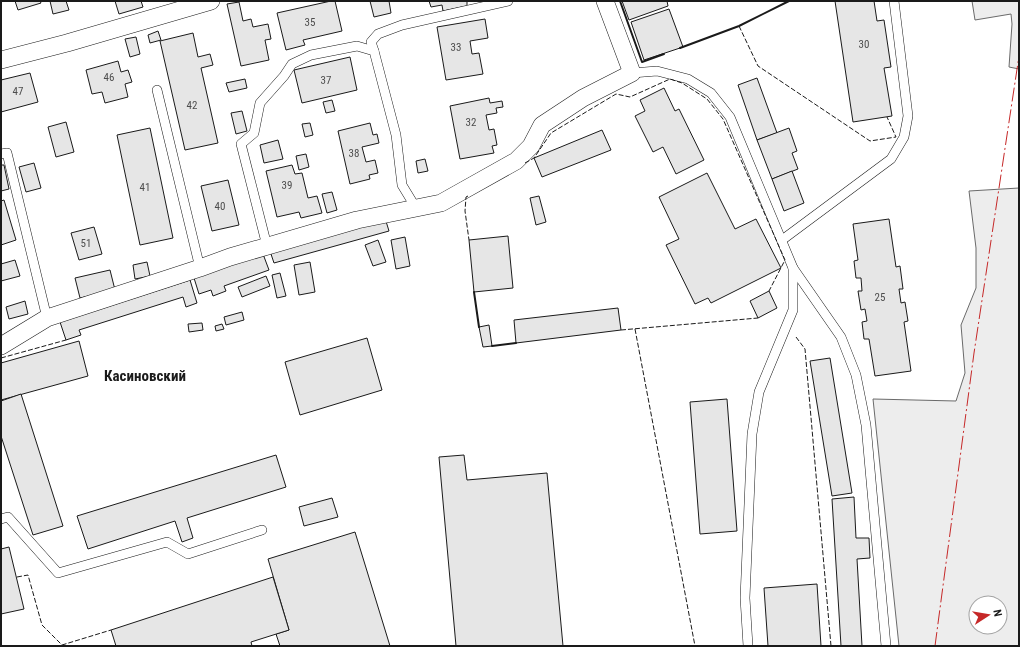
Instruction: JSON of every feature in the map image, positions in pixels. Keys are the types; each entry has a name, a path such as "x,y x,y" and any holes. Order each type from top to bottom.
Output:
{"street":[{"path":"1,60 67,43 211,1"},
{"path":"1,346 47,318 230,257 357,220 440,203 516,161 531,146 542,125 583,98 632,73 605,1"}],"lane":[{"path":"416,208 402,185 396,135 371,42 378,34 402,25 508,1"},
{"path":"782,240 891,159 904,137 908,116 894,1"},
{"path":"267,246 241,144 254,133 260,103 284,76 292,64 311,55 357,46 374,51"},
{"path":"632,73 657,71 688,79 711,93 730,117 793,268 841,338 856,375 866,425 886,646"},
{"path":"157,90 200,268"},
{"path":"1,154 7,153 47,318"},
{"path":"748,646 745,598 752,434 759,392 793,310 793,268"},
{"path":"1,519 8,517 58,573 167,542 188,554 262,530"}],"shaded area":[{"path":"972,1 1019,1 1019,69 1009,67 1012,24 1011,14 975,20"},
{"path":"1019,188 1019,646 899,646 873,399 956,401 965,373 961,325 976,288 976,248 969,191"}],"building":[{"path":"15,1 40,1 41,3 18,10"},
{"path":"50,1 66,1 69,10 53,14"},
{"path":"115,1 141,1 143,7 119,14"},
{"path":"335,1 342,31 303,40 305,45 286,50 277,13"},
{"path":"370,1 389,1 391,13 374,17"},
{"path":"429,1 467,1 467,6 443,11 442,5 431,7"},
{"path":"622,1 667,1 668,6 629,20"},
{"path":"835,1 874,1 877,21 884,20 891,67 884,68 892,116 853,122"},
{"path":"239,2 243,21 251,19 253,27 268,24 271,39 265,40 269,60 241,66 227,4"},
{"path":"669,9 683,47 644,60 631,22"},
{"path":"485,19 488,38 470,41 472,54 479,53 483,74 446,80 437,27"},
{"path":"158,31 161,40 150,43 148,35"},
{"path":"193,33 198,57 210,54 213,65 201,68 218,143 185,150 160,41"},
{"path":"136,37 140,54 130,57 125,39"},
{"path":"350,57 357,90 302,103 294,70"},
{"path":"118,61 121,72 128,70 132,82 125,84 128,97 105,103 102,92 92,94 86,70"},
{"path":"30,73 38,102 1,112 1,80"},
{"path":"757,78 777,133 757,140 738,85"},
{"path":"245,79 247,88 229,92 226,83"},
{"path":"664,88 675,111 679,109 704,160 676,174 663,147 653,152 635,116 645,111 640,100"},
{"path":"489,98 490,103 502,101 503,107 496,108 497,113 486,115 489,130 494,129 497,145 492,146 494,153 460,159 450,106"},
{"path":"332,100 335,111 326,113 323,102"},
{"path":"242,111 247,131 236,134 231,113"},
{"path":"66,122 74,152 56,157 48,127"},
{"path":"310,123 313,135 305,137 302,124"},
{"path":"370,123 373,135 377,134 379,143 362,147 366,162 375,160 378,173 369,175 370,179 350,184 338,131"},
{"path":"150,128 173,238 140,245 117,135"},
{"path":"789,128 797,151 792,153 798,169 772,179 757,140"},
{"path":"602,130 611,150 542,177 534,158"},
{"path":"278,140 283,159 264,163 260,145"},
{"path":"306,154 309,167 299,170 296,156"},
{"path":"425,159 428,171 418,173 416,161"},
{"path":"34,163 41,188 26,192 19,167"},
{"path":"1,165 4,165 9,189 1,191"},
{"path":"292,165 295,174 302,173 308,198 317,196 322,213 301,218 299,212 277,217 266,171"},
{"path":"792,171 804,203 784,211 772,179"},
{"path":"707,173 735,229 756,219 781,268 711,303 708,298 695,304 666,245 679,239 659,197"},
{"path":"228,180 239,225 212,231 201,186"},
{"path":"332,192 337,210 327,213 322,194"},
{"path":"539,196 546,222 536,225 530,198"},
{"path":"4,200 16,240 1,245 1,201"},
{"path":"385,218 389,231 274,263 270,251"},
{"path":"889,219 896,267 900,266 903,289 899,289 901,303 905,302 908,321 904,322 911,371 875,376 869,339 864,339 862,322 867,321 865,309 861,310 858,291 862,291 861,278 856,278 854,261 858,260 853,224"},
{"path":"94,227 102,254 79,260 71,233"},
{"path":"508,236 513,288 474,292 469,240"},
{"path":"405,237 410,266 396,269 391,240"},
{"path":"378,240 386,262 373,266 365,245"},
{"path":"263,254 269,270 224,286 226,291 213,296 211,290 199,294 194,278"},
{"path":"15,260 20,276 1,281 1,264"},
{"path":"147,262 150,276 135,279 133,265"},
{"path":"310,262 315,292 299,295 294,265"},
{"path":"110,270 115,290 80,298 75,278"},
{"path":"280,273 286,296 277,298 272,275"},
{"path":"266,276 270,286 242,297 238,287"},
{"path":"190,280 197,303 186,307 183,297 79,330 81,335 66,340 60,322"},
{"path":"769,291 777,308 758,318 750,301"},
{"path":"25,301 28,314 9,319 6,307"},
{"path":"618,308 621,330 516,343 514,320"},
{"path":"242,312 244,320 226,325 224,317"},
{"path":"202,323 203,330 189,332 188,324"},
{"path":"222,324 224,329 216,331 215,326"},
{"path":"489,325 492,346 483,347 479,327"},
{"path":"367,338 382,390 300,415 285,362"},
{"path":"79,341 88,376 1,400 1,363"},
{"path":"830,358 852,493 832,496 810,361"},
{"path":"21,394 63,526 33,535 1,436 1,401"},
{"path":"727,399 737,531 700,534 690,402"},
{"path":"276,455 286,487 187,518 193,538 182,542 175,521 88,549 77,516"},
{"path":"464,455 467,480 547,473 563,646 456,646 439,457"},
{"path":"854,497 856,538 869,538 870,558 857,559 862,646 841,646 832,499"},
{"path":"332,498 338,517 304,526 299,507"},
{"path":"355,532 390,646 280,646 276,634 289,630 268,559"},
{"path":"9,547 24,609 1,614 1,549"},
{"path":"273,577 289,630 251,642 252,646 116,646 111,630"},
{"path":"817,584 821,646 768,646 764,588"}],"fence":[{"path":"739,26 758,66 870,141 896,137 887,117"},
{"path":"525,163 534,158 551,133 616,94 630,97 670,79 682,83 707,99 723,119 785,260 769,291"},
{"path":"468,196 466,197 465,211 469,240"},
{"path":"621,330 758,318"},
{"path":"635,329 695,646"},
{"path":"796,337 805,349 831,646"},
{"path":"1,358 66,340"},
{"path":"17,577 28,575 42,625 62,645 111,630"}],"wall":[{"path":"620,1 642,62 664,54"},
{"path":"680,48 739,26 789,1"},
{"path":"474,292 479,327"},
{"path":"492,346 516,343"}],"power":[{"path":"935,646 974,353 1019,56"}],"district":[{"name":"Касиновский","path":"145,376"}]}
